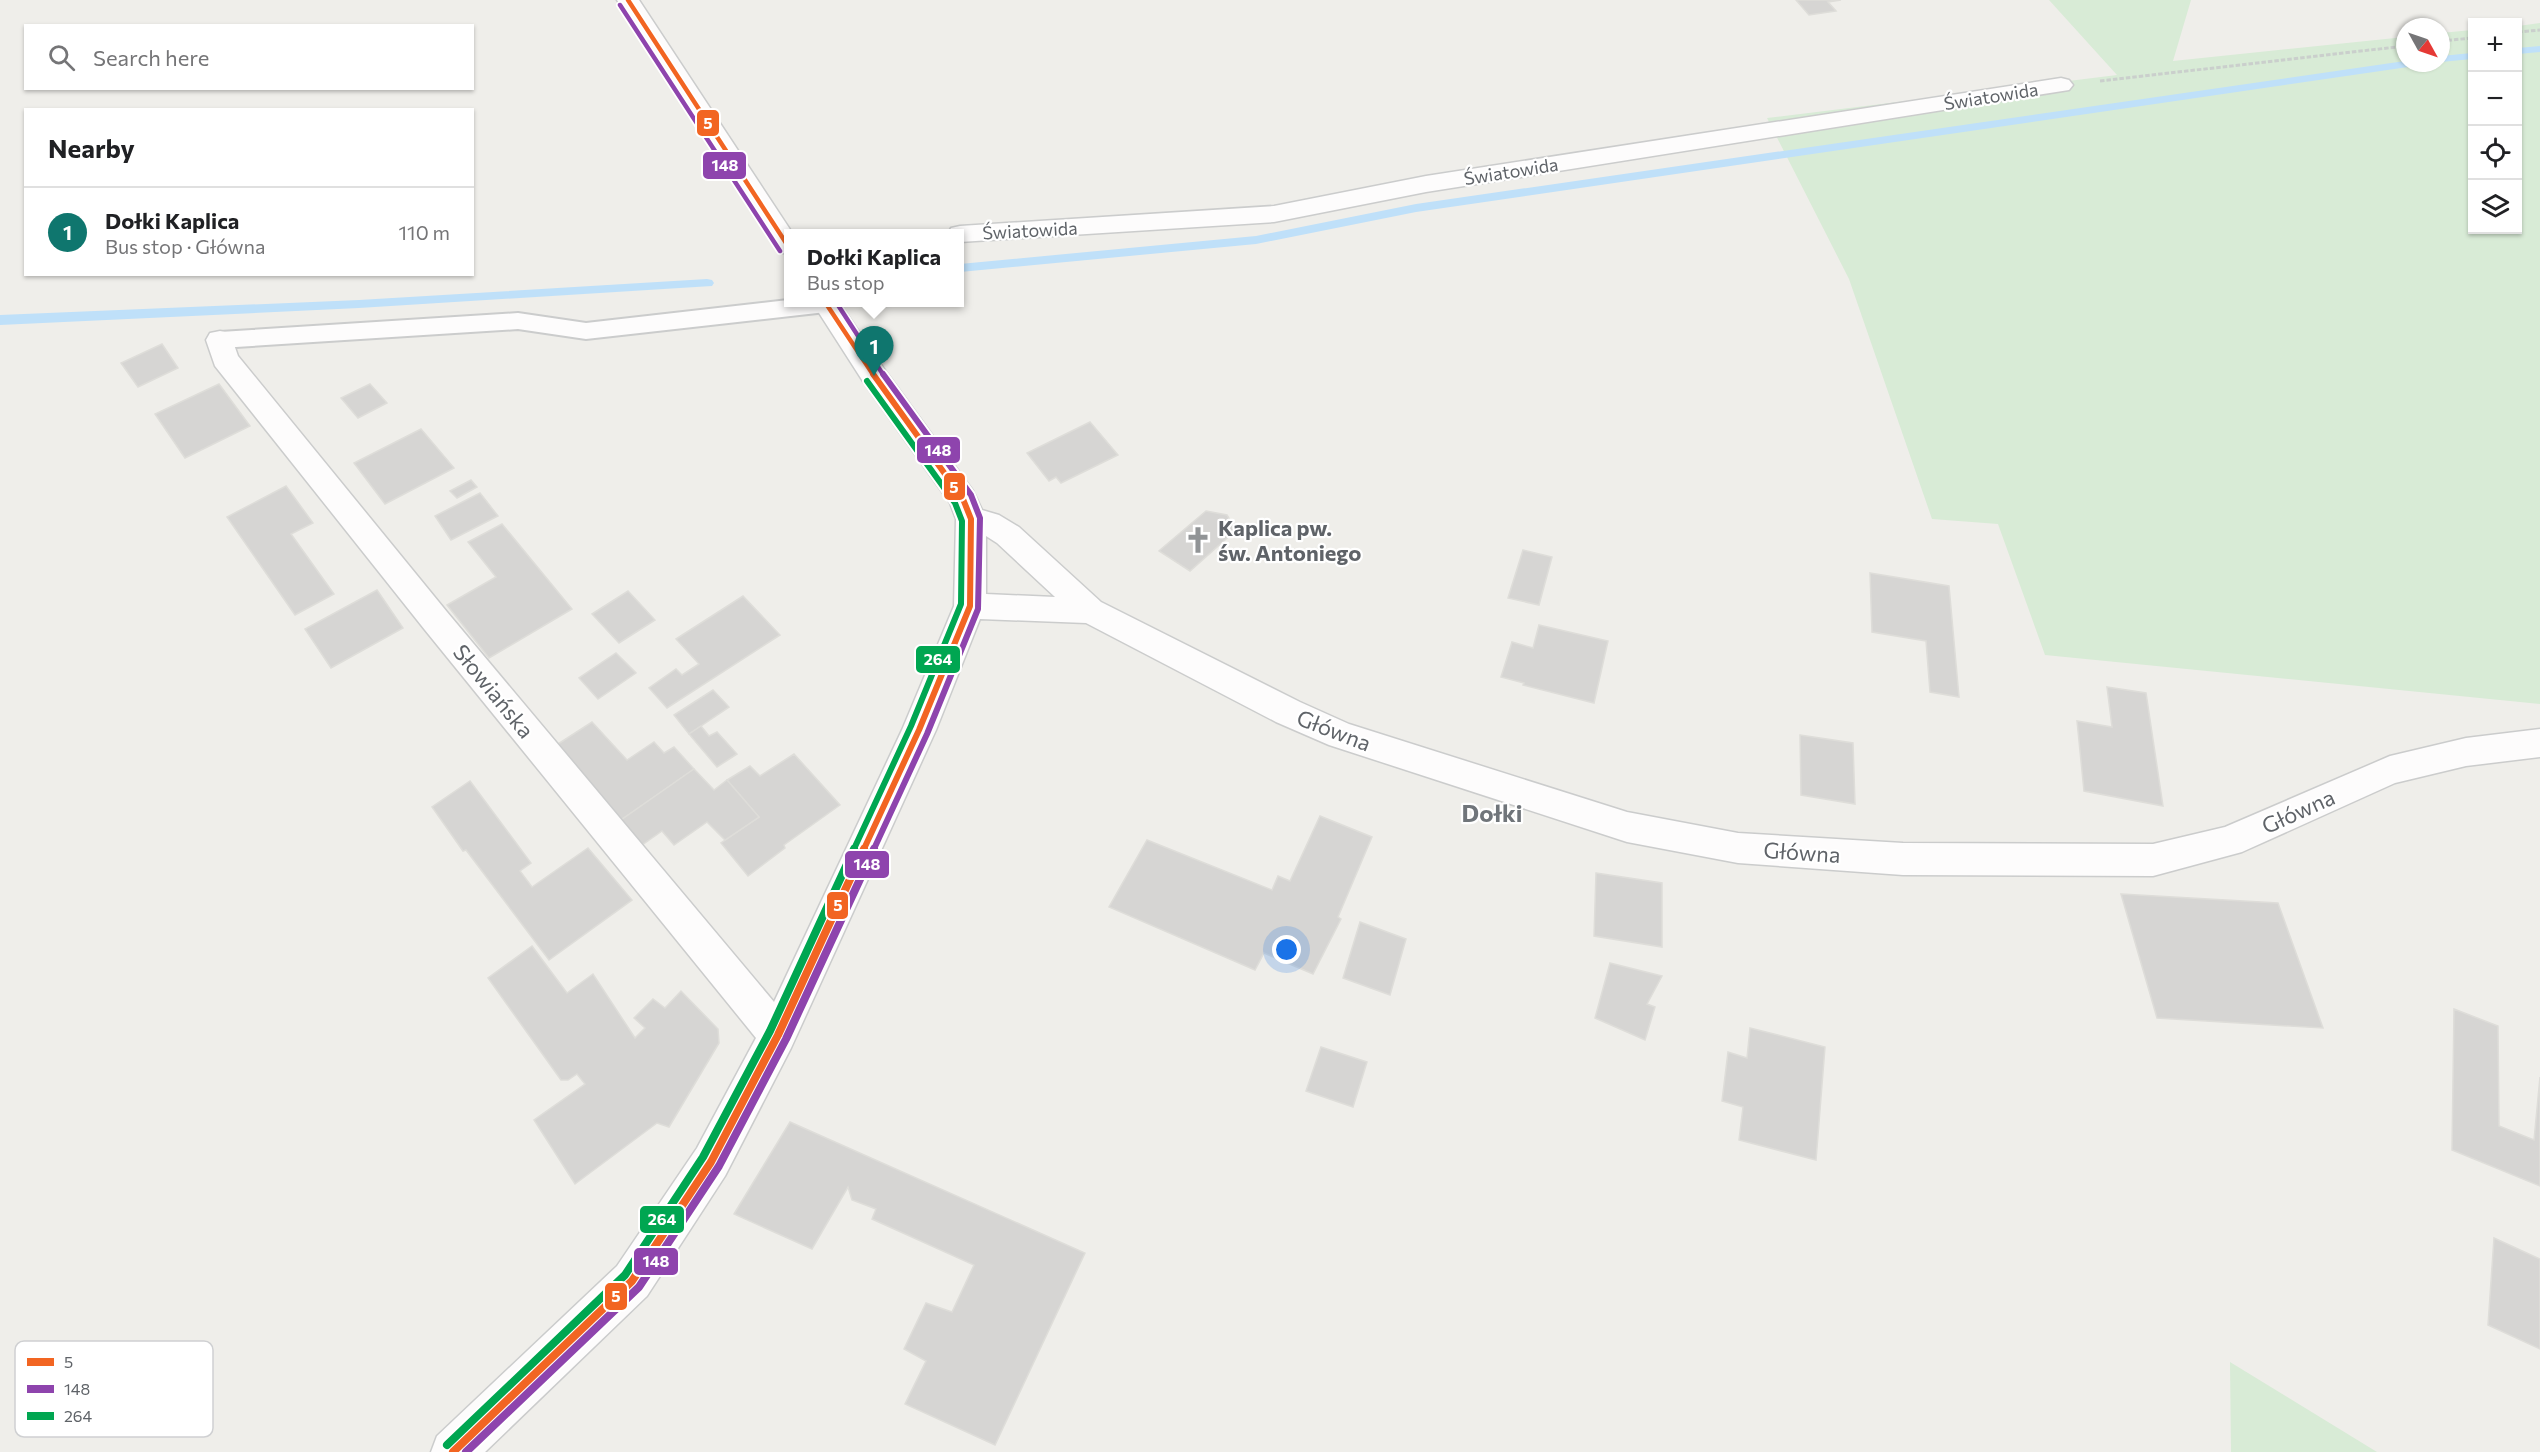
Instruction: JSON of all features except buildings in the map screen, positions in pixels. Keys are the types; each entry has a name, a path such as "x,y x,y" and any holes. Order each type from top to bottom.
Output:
{"street":[{"path":"628,0 784,238"},
{"name":"Światowida","path":"964,234 1274,214 1426,184 2061,85"},
{"path":"453,1452 632,1281 711,1162 778,1035 919,730 970,606 971,519 963,499 874,376 829,307"},
{"name":"Słowiańska","path":"220,340 225,359 778,1035"},
{"name":"Główna","path":"971,519 988,523 1008,535 1090,611 1288,712 1341,735 1627,827 1738,848 1903,859 2154,860 2230,841 2390,770 2466,752 2540,743"},
{"name":"Główna","path":"970,606 1090,611"}],"lane":[{"path":"220,340 518,321 586,331 792,307"}],"path":[{"path":"2522,32 2540,30"},
{"path":"2450,40 2468,38"},
{"path":"2061,85 2396,47"}],"green space":[{"path":"2049,0 2191,0 2173,61 2396,38 2396,72 2450,72 2450,32 2468,30 2468,234 2522,234 2522,25 2540,23 2540,704 2045,655 1998,524 1932,519 1849,279 1767,118 2117,75"},
{"path":"2230,1362 2377,1452 2231,1452"}],"waterway":[{"path":"2522,51 2540,49"},
{"path":"2450,58 2468,56"},
{"path":"964,268 1256,240 1416,208 2396,66"},
{"path":"0,320 359,304 707,283"}],"transit line":[{"name":"5","path":"628,0 784,240"},
{"name":"148","path":"620,5 780,251"},
{"name":"5","path":"453,1452 632,1281 711,1162 778,1035 919,730 970,606 971,519 963,499 874,376 828,307"},
{"name":"148","path":"466,1452 639,1287 719,1166 786,1039 927,734 978,609 980,518 971,495 881,371 839,307"},
{"name":"264","path":"447,1445 625,1275 703,1157 770,1031 911,726 961,604 962,521 955,503 867,381"}],"place":[{"name":"Dołki Kaplica","path":"874,376"},
{"name":"Kaplica pw. św. Antoniego","path":"1198,540"}],"district":[{"name":"Dołki","path":"1492,812"}]}
